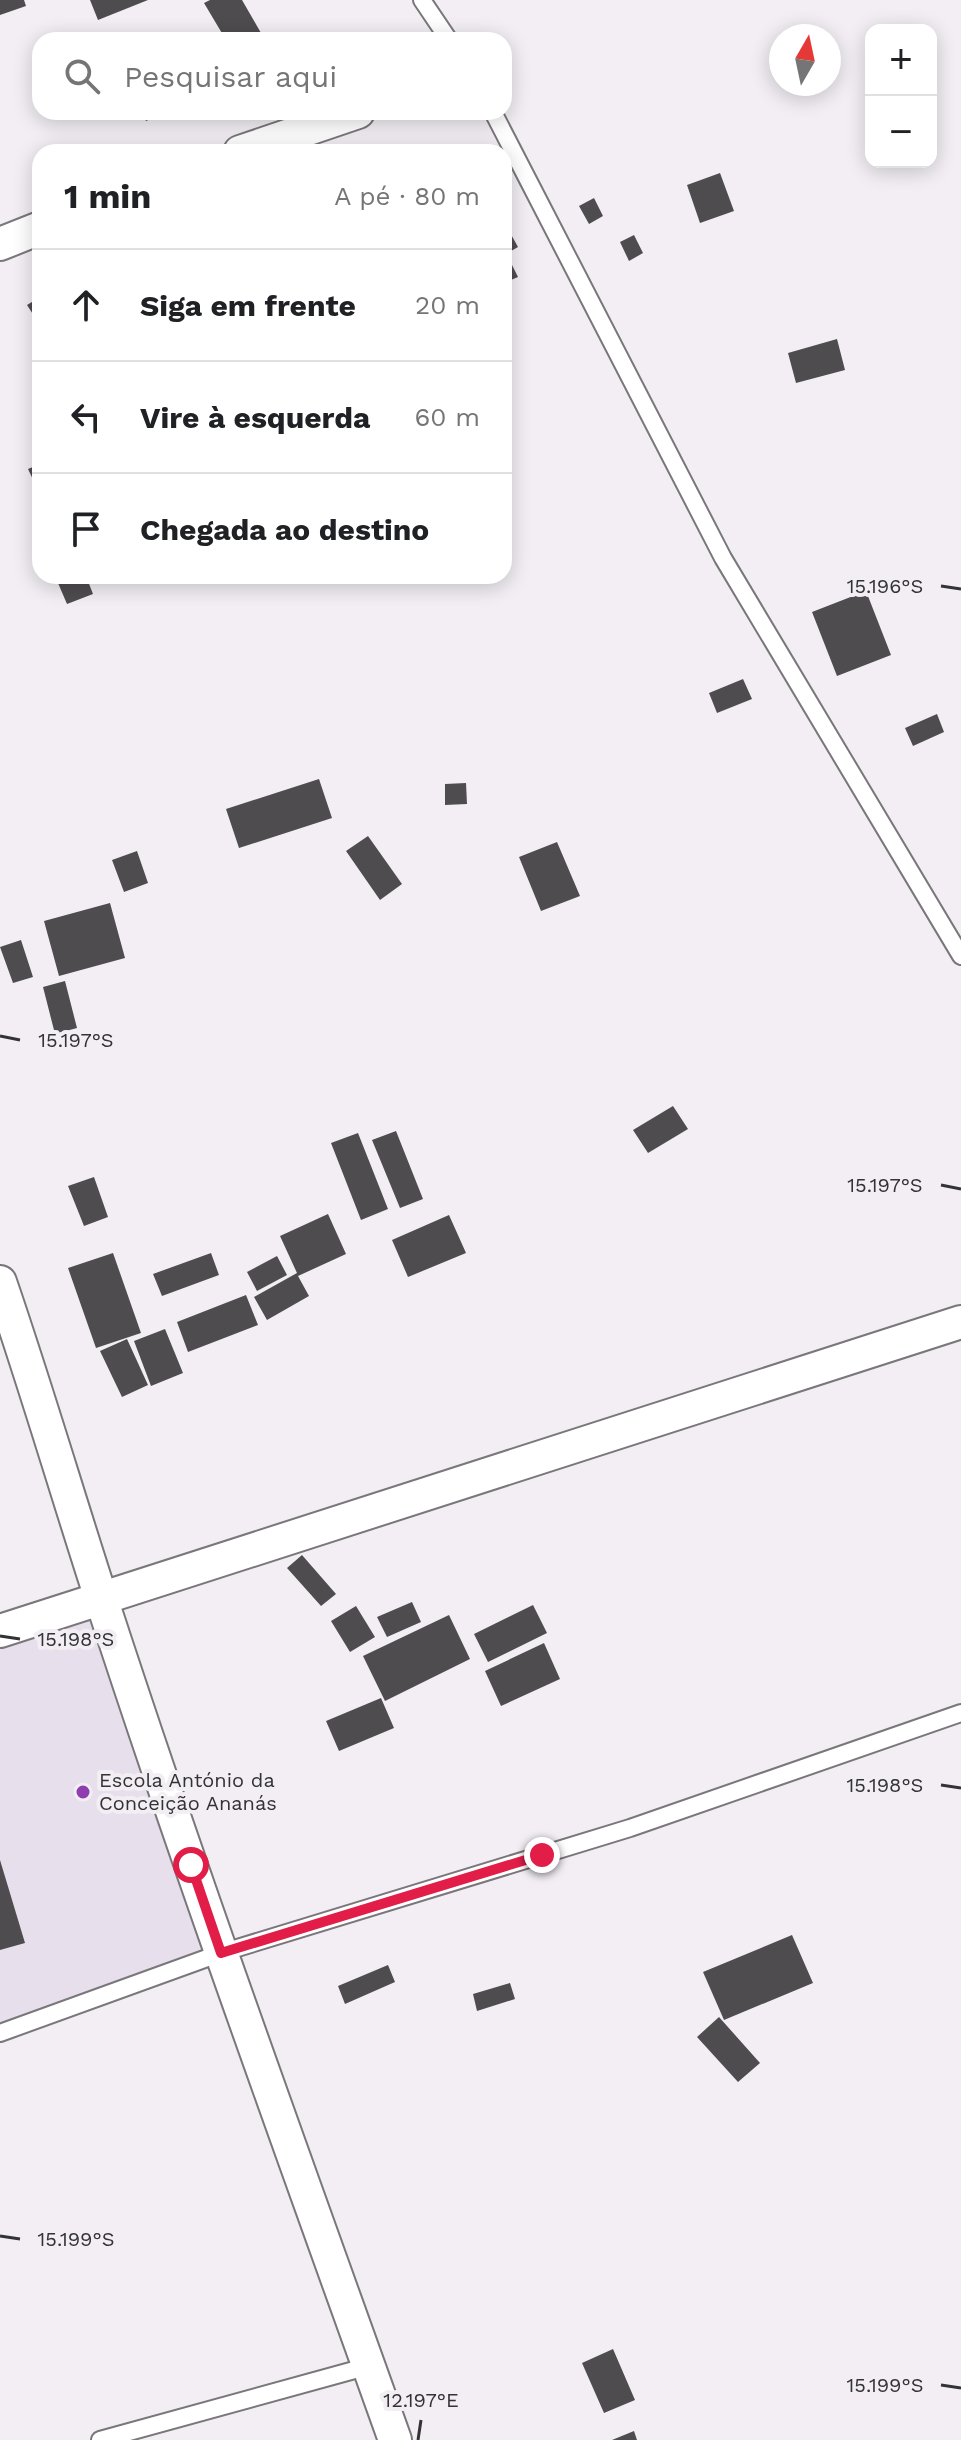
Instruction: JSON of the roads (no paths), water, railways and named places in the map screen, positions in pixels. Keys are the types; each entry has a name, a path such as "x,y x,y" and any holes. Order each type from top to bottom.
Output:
{"street":[{"path":"264,144 334,120"},
{"path":"0,244 32,231"},
{"path":"0,1282 101,1599 221,1953 395,2440"},
{"path":"0,1631 961,1322"}],"lane":[{"path":"422,0 444,32"},
{"path":"497,120 510,144"},
{"path":"512,149 723,558 961,956"},
{"path":"0,2033 221,1953 630,1828 961,1713"},
{"path":"100,2440 369,2366"}],"place":[{"name":"Escola António da Conceição Ananás","path":"83,1792"}]}
